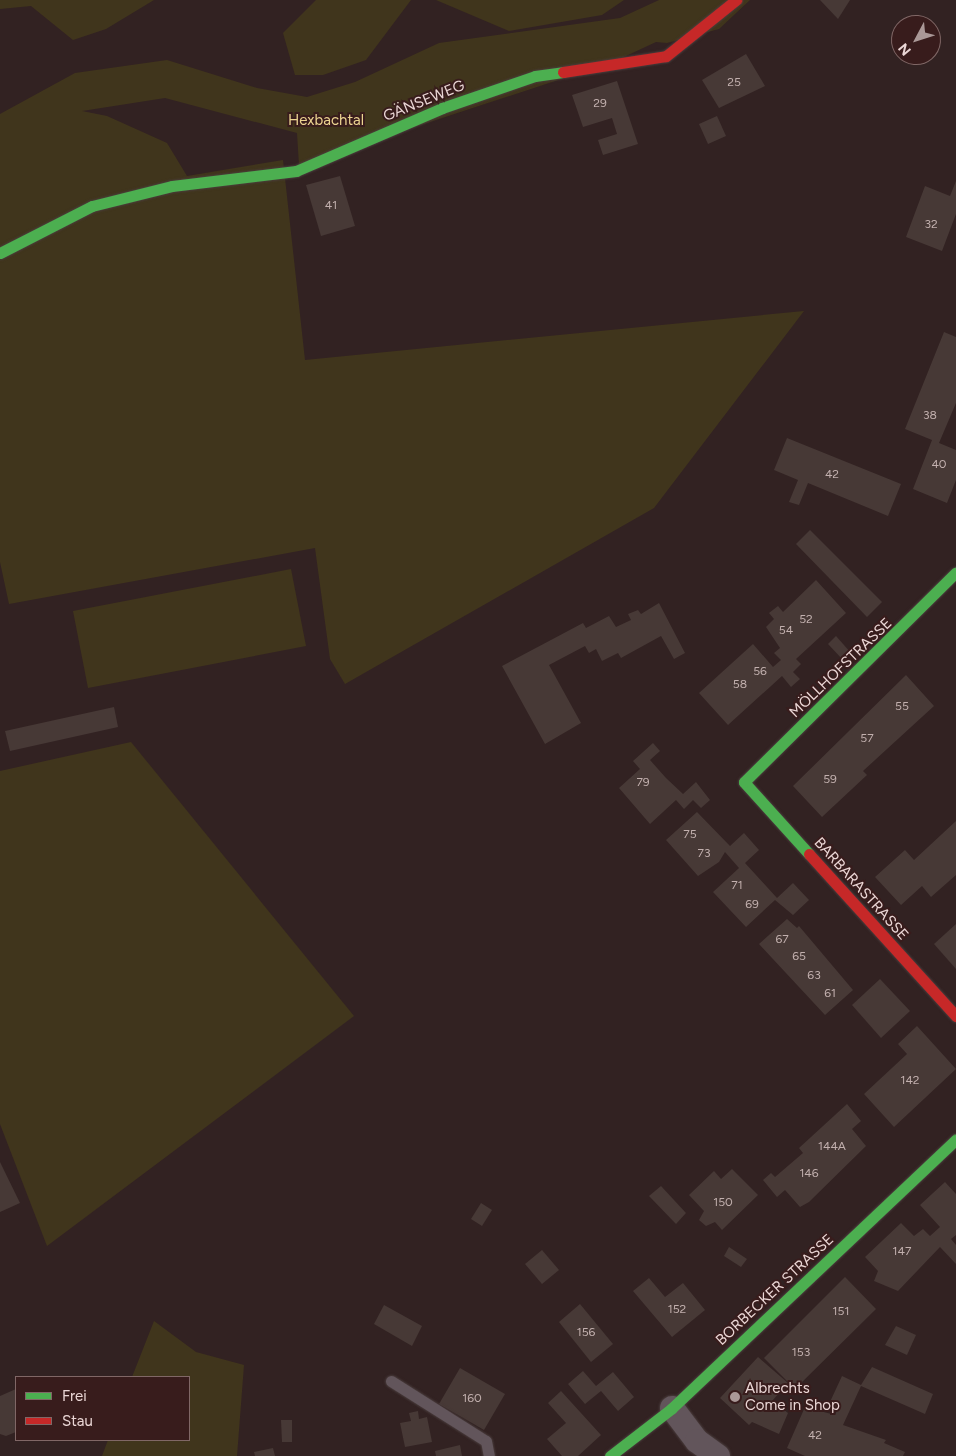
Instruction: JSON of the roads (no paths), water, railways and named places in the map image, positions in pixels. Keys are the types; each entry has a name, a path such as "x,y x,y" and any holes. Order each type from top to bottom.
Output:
{"street":[{"name":"GÄNSEWEG","path":"0,253 92,206 172,186 296,171 442,108 535,76 666,56 736,0"},
{"name":"MÖLLHOFSTRASSE","path":"744,782 956,572"},
{"name":"BARBARASTRASSE","path":"744,782 956,1016"},
{"name":"BORBECKER STRASSE","path":"610,1456 672,1408 956,1139"},
{"path":"672,1408 697,1441 718,1456"}],"lane":[{"path":"390,1381 486,1441 490,1456"}],"place":[{"name":"Albrechts Come in Shop","path":"735,1397"}],"park label":[{"name":"Hexbachtal","path":"326,121"}]}
